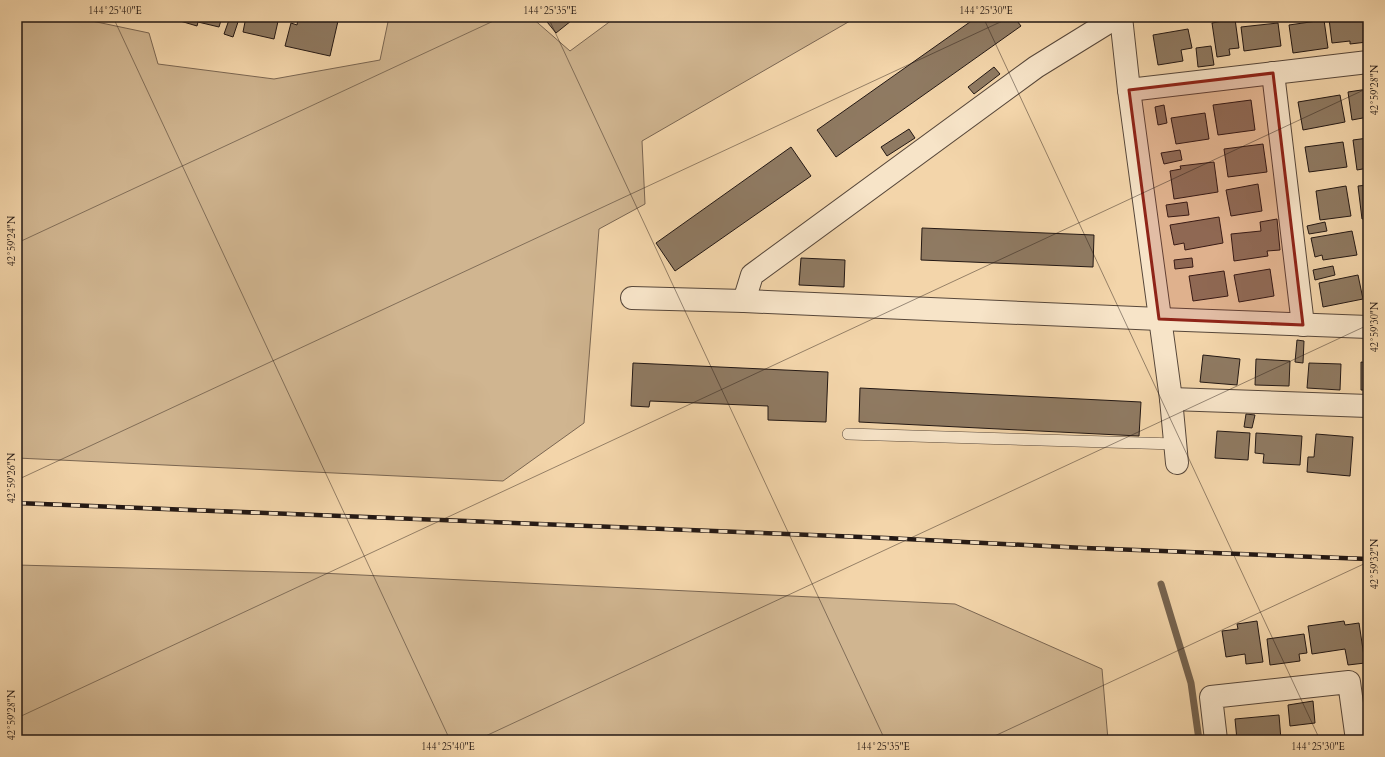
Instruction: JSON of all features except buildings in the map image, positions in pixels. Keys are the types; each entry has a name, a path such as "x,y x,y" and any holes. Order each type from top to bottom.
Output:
{"street":[{"path":"744,301 752,275 1036,67 1117,17"},
{"path":"1121,17 1176,453"},
{"path":"1129,90 1368,62"},
{"path":"1273,74 1303,325"},
{"path":"632,298 744,301 1368,327"},
{"path":"1170,399 1368,406"},
{"path":"1216,740 1211,697 1349,682 1357,740"}],"lane":[{"path":"848,434 1176,453"}],"highlighted area":[{"path":"1273,73 1303,325 1159,319 1129,90"}],"shaded area":[{"path":"17,17 73,17 149,33 158,64 274,79 380,60 389,17 531,17 570,51 616,17 853,17 850,21 642,141 645,204 599,229 584,423 503,481 17,458"},
{"path":"17,565 320,573 955,604 1102,669 1108,740 17,740"}],"waterway":[{"path":"1161,584 1191,683 1199,740"}],"railway":[{"path":"17,503 1368,559"}]}
